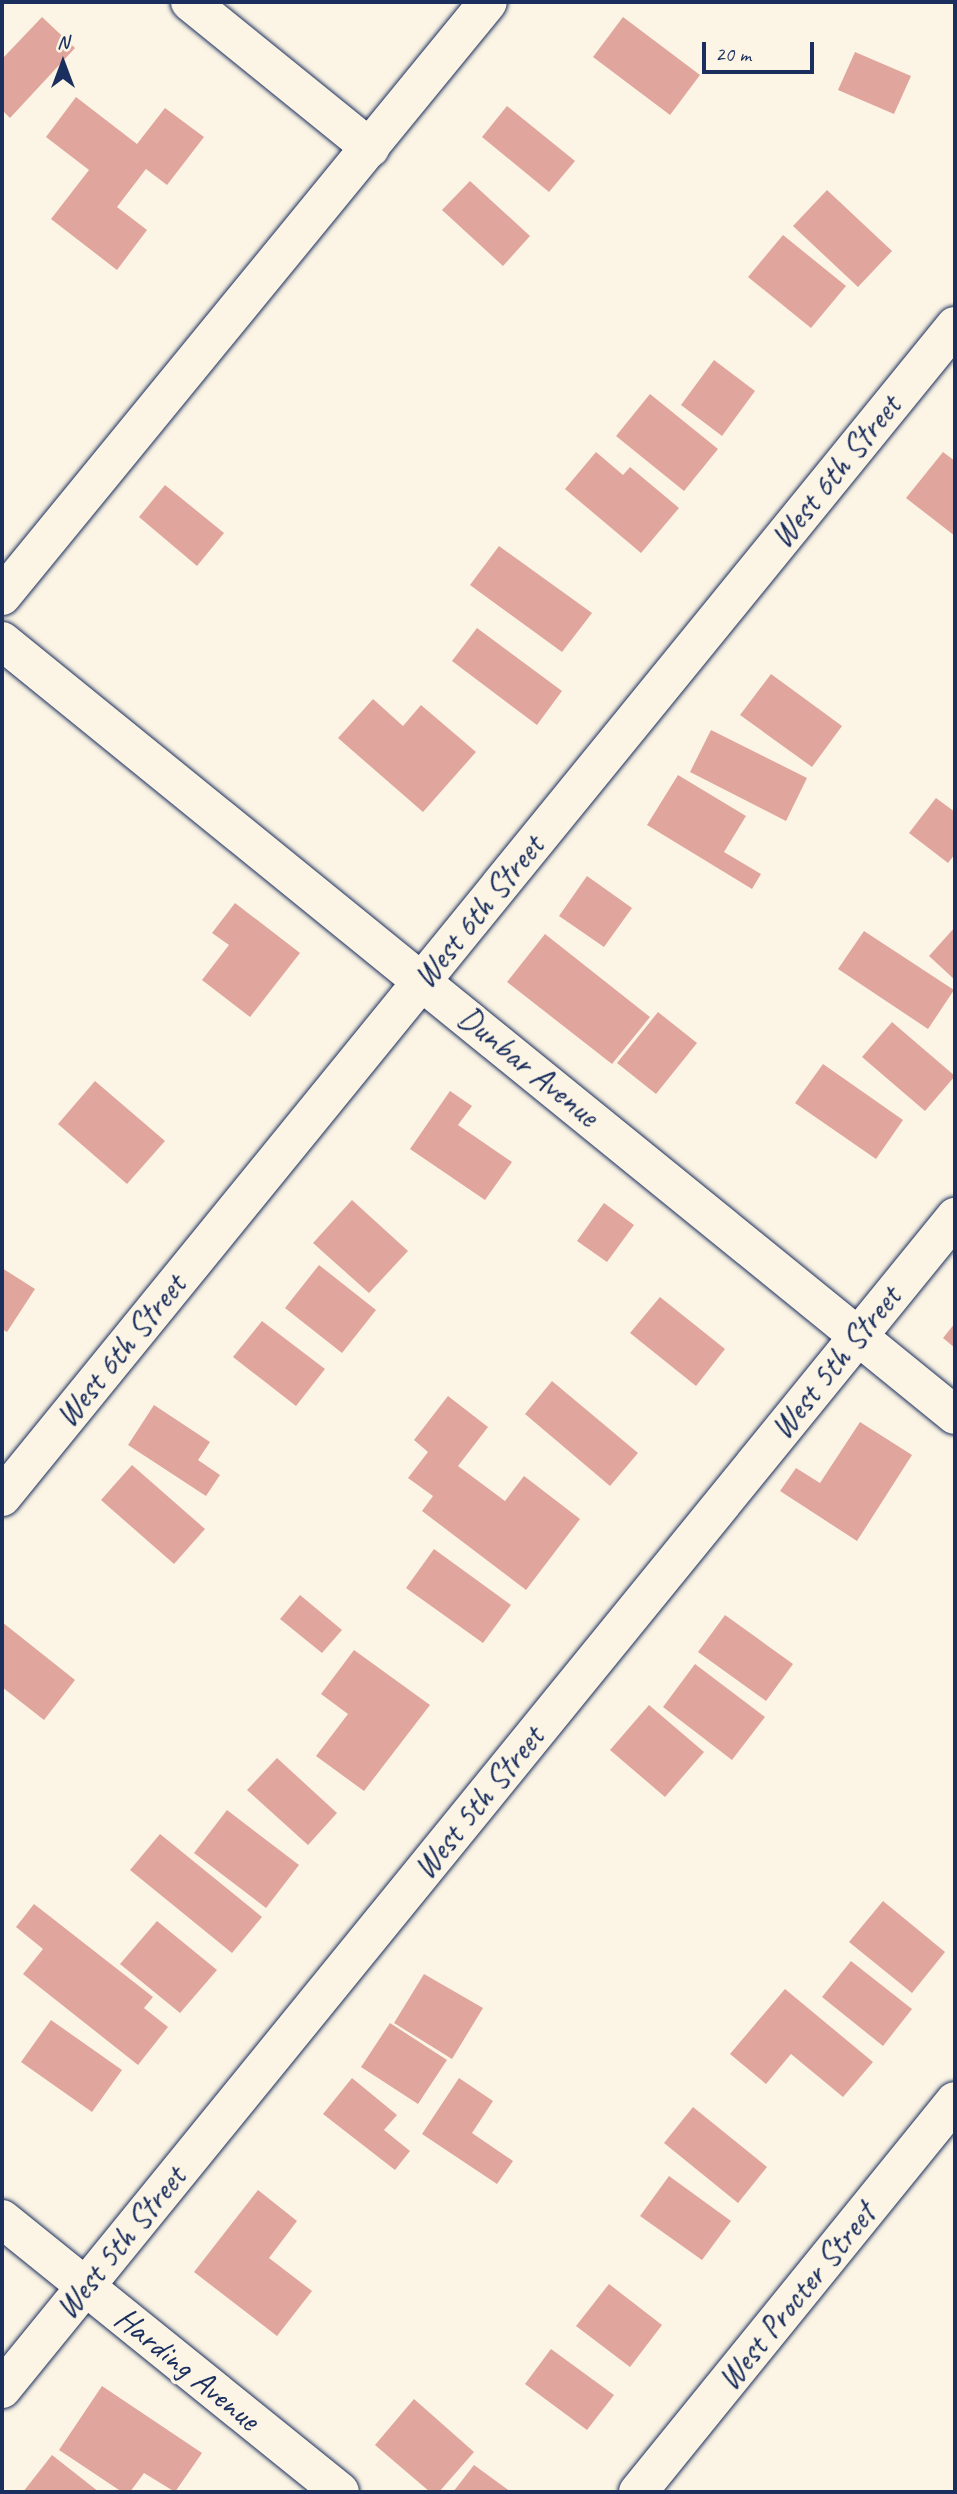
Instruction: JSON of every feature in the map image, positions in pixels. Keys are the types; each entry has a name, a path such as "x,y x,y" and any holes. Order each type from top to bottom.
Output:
{"street":[{"path":"190,2 370,148"},
{"path":"2,597 488,2"},
{"name":"West 6th Street","path":"2,1497 955,326"},
{"name":"Dunbar Avenue","path":"2,641 955,1415"},
{"name":"West 5th Street","path":"2,2389 955,1217"},
{"name":"West Procter Street","path":"638,2492 955,2101"},
{"name":"Harding Avenue","path":"2,2219 340,2492"}],"building":[{"path":"42,17 75,48 10,118 2,110 2,59"},
{"path":"623,17 700,75 670,115 593,57"},
{"path":"855,52 911,76 894,114 838,90"},
{"path":"76,97 137,144 165,108 204,137 167,185 146,169 117,207 147,230 117,270 51,219 89,170 46,137"},
{"path":"507,106 575,161 549,192 482,137"},
{"path":"470,181 530,236 503,266 442,210"},
{"path":"827,190 892,251 858,287 793,226"},
{"path":"783,235 846,286 811,328 748,277"},
{"path":"714,360 755,391 722,436 681,405"},
{"path":"650,394 718,449 684,491 616,436"},
{"path":"596,452 623,475 630,467 679,508 641,553 565,489"},
{"path":"943,452 955,461 955,536 906,498"},
{"path":"165,485 224,533 197,566 139,517"},
{"path":"499,546 592,613 562,652 470,585"},
{"path":"477,628 562,691 537,725 452,661"},
{"path":"771,674 842,726 812,767 740,715"},
{"path":"373,699 403,726 421,705 476,752 423,812 338,738"},
{"path":"711,730 807,778 786,821 690,772"},
{"path":"678,775 746,816 724,852 761,874 752,889 647,825"},
{"path":"936,798 955,812 955,854 948,863 909,833"},
{"path":"587,876 632,908 604,947 559,916"},
{"path":"235,903 300,953 250,1017 202,980 229,945 212,933"},
{"path":"955,927 955,980 929,956"},
{"path":"864,931 954,990 928,1029 838,969"},
{"path":"545,934 650,1017 612,1064 507,982"},
{"path":"658,1012 697,1043 656,1094 617,1063"},
{"path":"892,1022 955,1076 925,1111 862,1057"},
{"path":"823,1064 903,1120 876,1159 795,1103"},
{"path":"95,1081 165,1141 127,1184 58,1124"},
{"path":"450,1091 472,1106 458,1125 512,1162 485,1200 410,1149"},
{"path":"352,1200 408,1251 369,1293 313,1243"},
{"path":"604,1203 634,1225 607,1262 577,1241"},
{"path":"319,1265 376,1310 342,1353 285,1308"},
{"path":"2,1268 35,1289 7,1332 2,1329"},
{"path":"660,1297 725,1349 696,1386 630,1333"},
{"path":"262,1321 325,1369 296,1406 233,1357"},
{"path":"955,1323 955,1348 943,1338"},
{"path":"552,1381 638,1453 610,1486 525,1414"},
{"path":"448,1396 488,1427 458,1466 505,1501 524,1476 580,1519 526,1590 422,1511 433,1496 408,1478 428,1452 414,1440"},
{"path":"154,1405 210,1442 198,1460 220,1475 206,1496 128,1445"},
{"path":"860,1422 912,1455 857,1541 780,1491 796,1468 820,1483"},
{"path":"132,1465 205,1529 174,1564 101,1500"},
{"path":"434,1549 511,1605 483,1643 406,1588"},
{"path":"300,1595 342,1630 322,1653 280,1619"},
{"path":"725,1615 793,1664 766,1701 698,1652"},
{"path":"2,1622 75,1680 44,1720 2,1687"},
{"path":"354,1650 430,1705 364,1791 316,1756 348,1714 321,1694"},
{"path":"695,1664 765,1717 732,1760 663,1707"},
{"path":"649,1705 704,1752 665,1797 610,1750"},
{"path":"277,1758 337,1813 308,1845 247,1790"},
{"path":"227,1810 299,1865 266,1908 194,1853"},
{"path":"160,1834 262,1917 232,1953 130,1870"},
{"path":"883,1901 945,1952 912,1993 849,1942"},
{"path":"34,1904 153,1997 144,2008 168,2027 138,2065 23,1974 43,1949 16,1927"},
{"path":"157,1921 217,1970 180,2013 120,1964"},
{"path":"851,1961 912,2009 883,2046 822,1997"},
{"path":"424,1974 483,2008 452,2059 394,2023"},
{"path":"785,1989 873,2062 843,2097 791,2054 766,2084 730,2054"},
{"path":"51,2020 122,2070 92,2112 21,2062"},
{"path":"390,2023 447,2060 418,2104 361,2067"},
{"path":"352,2078 397,2115 384,2130 410,2151 395,2170 323,2114"},
{"path":"459,2078 493,2101 472,2133 513,2161 497,2184 422,2134"},
{"path":"693,2107 767,2167 738,2203 664,2143"},
{"path":"669,2176 731,2221 702,2260 640,2216"},
{"path":"258,2190 297,2221 269,2258 312,2291 277,2336 194,2272"},
{"path":"609,2284 662,2325 630,2367 576,2326"},
{"path":"551,2349 614,2395 587,2430 525,2384"},
{"path":"102,2386 202,2453 175,2492 144,2473 130,2492 122,2492 59,2450"},
{"path":"414,2399 474,2452 439,2492 430,2492 375,2445"},
{"path":"52,2455 99,2492 23,2492"},
{"path":"474,2465 511,2492 453,2492"}]}
